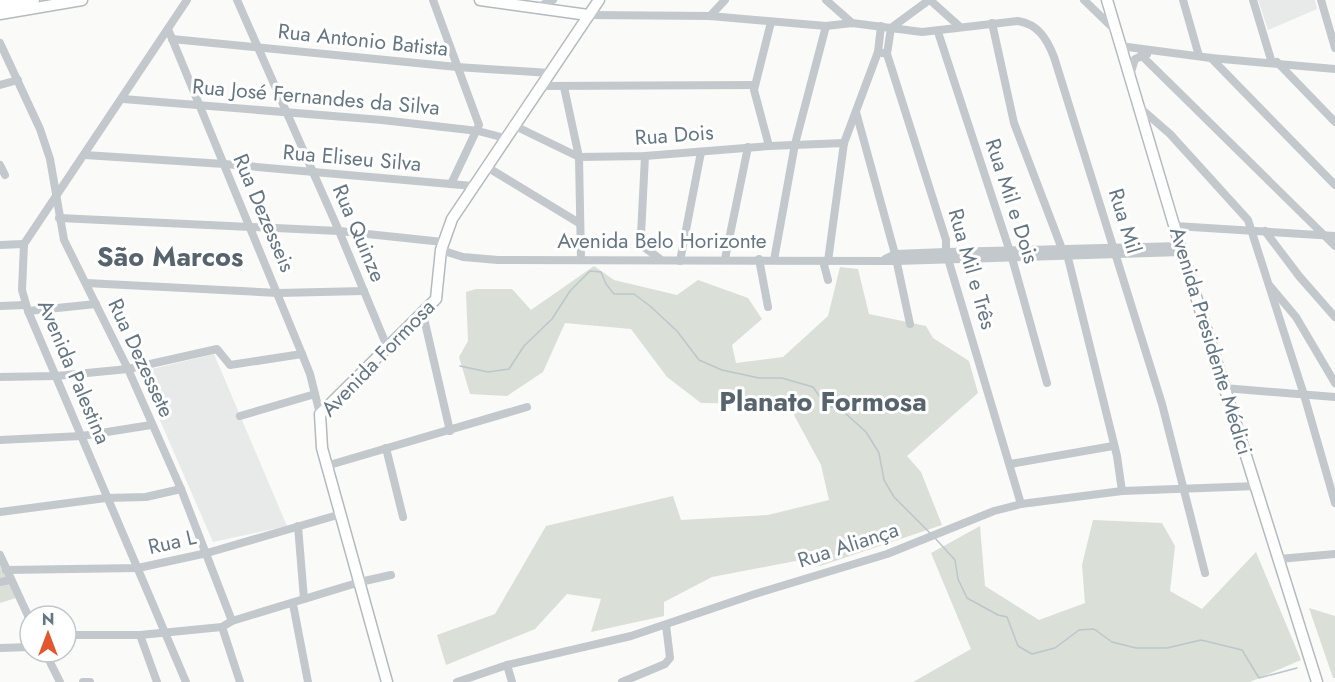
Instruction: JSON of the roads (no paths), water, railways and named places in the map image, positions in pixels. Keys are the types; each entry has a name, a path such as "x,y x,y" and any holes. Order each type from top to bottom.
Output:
{"main road":[{"path":"2,6 34,0"},
{"path":"2,6 82,0"},
{"path":"480,0 592,6"},
{"name":"Avenida Presidente Médici","path":"1107,0 1224,388 1257,486 1317,682"},
{"name":"Avenida Formosa","path":"387,682 326,466 318,427 320,414 423,314 438,294 442,246 452,219 592,6"}],"street":[{"name":"Avenida Palestina","path":"186,682 27,308 21,278 24,243 188,0"},
{"name":"Rua Quinze","path":"237,0 314,173 388,349"},
{"path":"433,0 477,114 478,131 451,184"},
{"path":"532,4 553,0"},
{"path":"710,16 726,0"},
{"path":"826,0 852,23"},
{"path":"882,53 891,28 929,0 959,26"},
{"path":"1084,0 1116,32"},
{"path":"1183,0 1199,56"},
{"path":"1253,0 1274,62 1335,122"},
{"path":"1321,0 1335,48"},
{"name":"Rua Mil","path":"592,6 826,26 852,23 909,32 938,32 959,26 1025,22 1040,31 1050,46 1117,252 1134,316 1162,404 1205,573"},
{"path":"769,146 754,85 771,22"},
{"path":"992,23 1014,123 1062,249"},
{"path":"774,260 795,144 826,26"},
{"name":"Rua Mil e Três","path":"881,26 882,53 931,190 946,240 948,256 1021,504"},
{"name":"Rua Dezesseis","path":"168,29 303,354 320,414"},
{"name":"Rua Mil e Dois","path":"938,32 1011,254 1047,382"},
{"name":"Rua Antonio Batista","path":"172,39 457,67 550,73"},
{"name":"Rua Dezessete","path":"0,43 44,138 57,192 64,240 128,369 181,489 232,621"},
{"path":"1120,45 1174,54 1335,69"},
{"name":"Rua Mil e Três","path":"828,280 826,261 844,143 882,53"},
{"path":"1130,75 1134,59 1141,55 1174,54"},
{"path":"1141,55 1335,246"},
{"path":"1211,58 1335,185"},
{"path":"0,86 18,80"},
{"path":"541,86 754,85"},
{"path":"564,87 579,157 581,260"},
{"name":"Rua José Fernandes da Silva","path":"123,99 199,104 478,131 505,138"},
{"path":"1139,106 1170,134 1248,220 1335,501"},
{"path":"856,111 896,258 910,324"},
{"name":"Rua Dois","path":"513,125 579,157 645,156 748,147 844,143"},
{"path":"725,259 748,147"},
{"path":"680,261 701,152"},
{"name":"Rua Eliseu Silva","path":"85,155 224,164 472,186"},
{"path":"645,156 641,235 644,247 660,259"},
{"path":"0,165 5,175"},
{"path":"487,167 579,222"},
{"name":"Avenida Belo Horizonte","path":"59,218 339,231 442,246 478,259 826,261 1011,254 1062,249 1117,252"},
{"path":"1175,226 1335,236"},
{"path":"1265,231 1299,276 1335,316"},
{"path":"0,245 24,243"},
{"name":"Avenida Belo Horizonte","path":"1011,254 1068,258 1117,252 1182,249"},
{"path":"1068,258 1122,491"},
{"path":"759,260 768,307"},
{"path":"86,284 278,293 364,291"},
{"path":"1269,285 1296,317 1335,383"},
{"path":"0,306 27,308 96,304"},
{"path":"423,314 450,431"},
{"path":"0,377 56,376 128,369 217,349 230,365 303,354"},
{"path":"1224,388 1335,397"},
{"path":"240,416 315,394"},
{"path":"326,466 450,431 527,406"},
{"path":"0,440 82,436 151,424"},
{"path":"1010,464 1113,446"},
{"path":"386,448 403,517"},
{"name":"Rua Aliança","path":"457,682 507,665 631,636 666,625 765,590 887,554 994,511 1021,504 1122,491 1184,491 1257,486"},
{"path":"0,512 106,498 146,497 181,489"},
{"name":"Rua L","path":"6,570 138,568 207,553 341,514"},
{"path":"298,526 304,599"},
{"path":"1280,559 1335,554"},
{"path":"0,555 22,604"},
{"path":"78,635 140,635 222,627 232,621 360,582 391,576"},
{"path":"0,582 10,580"},
{"path":"293,604 308,682"},
{"path":"622,682 670,658 666,625"},
{"path":"222,627 240,682"},
{"path":"140,635 157,682"},
{"path":"0,648 18,647"},
{"path":"51,664 60,682"},
{"path":"507,665 512,682"},
{"path":"83,682 90,682"}],"waterway":[{"path":"460,366 488,372 509,369 524,346 552,319 570,291 590,271 601,272 606,284 614,294 634,294 650,306 677,331 699,360 722,370 759,378 782,378 813,387 825,404 845,413 866,432 879,453 884,480 894,497 930,533"},
{"path":"935,538 955,560 958,579 967,598 998,615 1007,617 1018,646 1032,654 1055,648 1079,630 1094,629 1112,642 1136,648 1167,648 1201,640 1242,650 1259,678 1297,668"}],"district":[{"name":"São Marcos","path":"170,257"},
{"name":"Planato Formosa","path":"823,402"}]}
